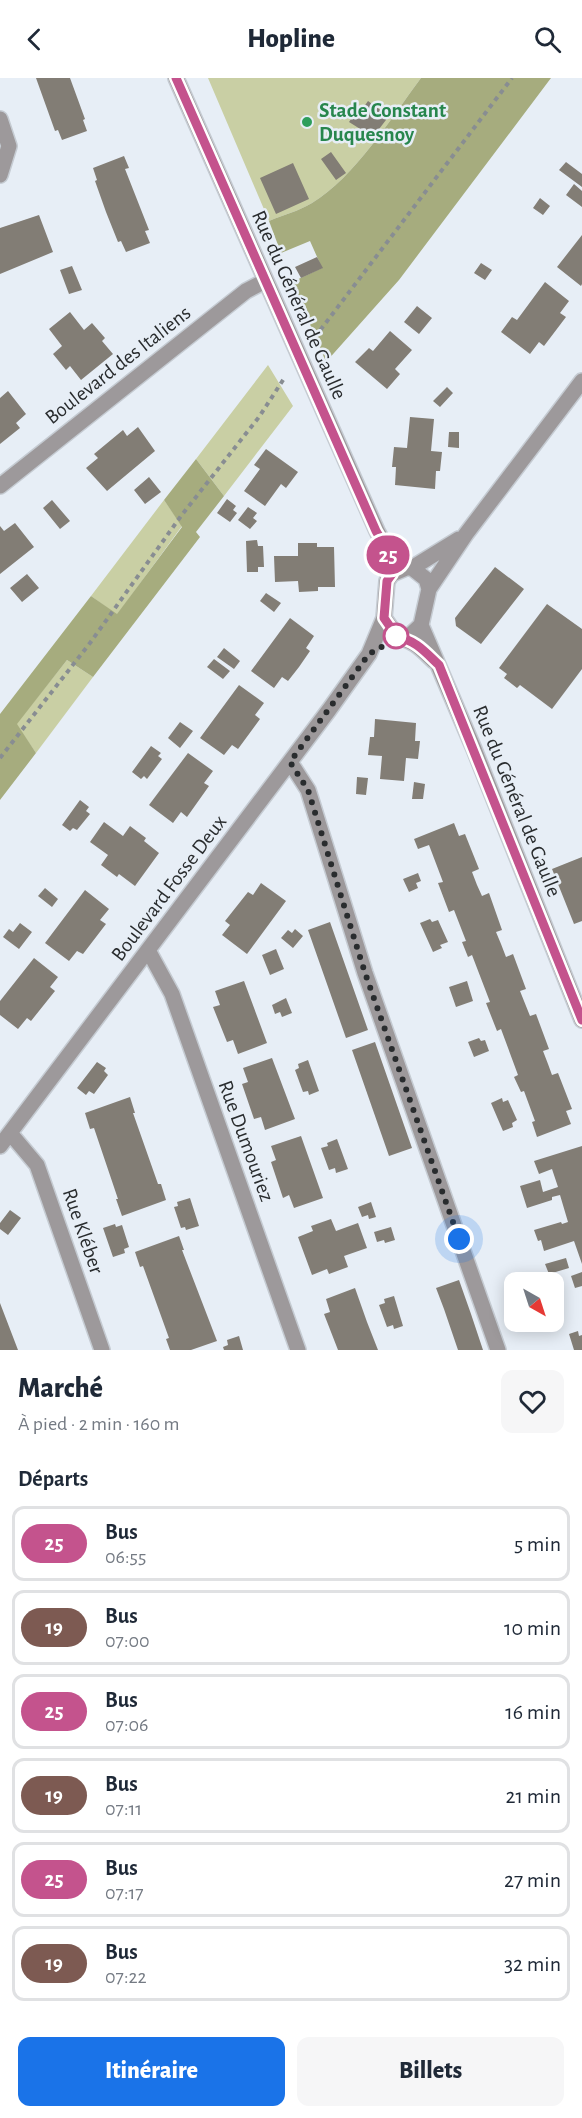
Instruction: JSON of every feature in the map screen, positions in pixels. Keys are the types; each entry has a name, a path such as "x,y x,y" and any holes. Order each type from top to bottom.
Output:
{"street":[{"name":"Rue du Général de Gaulle","path":"176,78 376,531 403,570"},
{"path":"0,119 9,146 0,175"},
{"name":"Boulevard des Italiens","path":"0,486 246,291 265,281"},
{"path":"466,534 387,581 384,618 402,638 421,625 429,589 466,534 582,381"},
{"path":"403,570 426,579 429,589"},
{"name":"Boulevard Fosse Deux","path":"0,1146 369,654 384,618"},
{"name":"Rue du Général de Gaulle","path":"421,625 582,1020"},
{"name":"Rue du Général de Gaulle","path":"402,638 414,643 439,665"},
{"name":"Boulevard Fosse Deux","path":"369,654 402,638"},
{"path":"290,762 308,790 365,973 498,1350"},
{"name":"Rue Dumouriez","path":"148,950 172,994 298,1350"},
{"name":"Rue Kléber","path":"10,1133 37,1164 102,1350"}],"path":[{"path":"315,337 512,78"},
{"path":"0,758 90,643 181,516 259,417 285,378"}],"green space":[{"name":"Stade Constant Duquesnoy","path":"208,78 421,78 371,146 343,178 312,203 269,221"},
{"path":"421,78 551,78 399,280 326,362 292,282 322,268 310,241 281,253 269,221 312,203 343,178 371,146"},
{"path":"268,365 293,406 224,496 196,459"},
{"path":"196,459 224,496 196,532 200,537 93,677 67,660 17,724 36,753 0,800 0,714 91,596 117,614 182,527 164,500"},
{"path":"164,500 182,526 117,615 91,596"},
{"path":"67,660 93,677 36,753 16,724"}],"building":[{"path":"36,78 70,78 87,131 62,140 58,130 55,131"},
{"path":"368,101 389,116 373,137 349,122 358,109 361,111"},
{"path":"331,152 346,173 336,180 321,159"},
{"path":"124,156 129,168 125,169 149,230 145,231 150,243 126,252 121,241 118,242 106,212 93,168"},
{"path":"566,162 582,174 582,187 559,170"},
{"path":"293,163 309,199 276,214 260,178"},
{"path":"574,184 582,191 582,207 566,195"},
{"path":"540,198 550,206 543,215 533,208"},
{"path":"39,215 53,252 0,274 0,228"},
{"path":"582,235 582,284 581,286 557,267"},
{"path":"317,257 323,268 301,278 295,267"},
{"path":"481,263 492,270 485,280 474,273"},
{"path":"72,266 82,290 69,294 60,270"},
{"path":"545,282 569,301 560,313 566,317 544,346 539,342 530,354 501,332 512,317 517,320"},
{"path":"417,306 432,318 419,334 404,322"},
{"path":"70,312 84,330 92,323 105,338 102,341 113,354 81,380 70,366 66,370 53,354 62,346 49,329"},
{"path":"390,331 412,350 395,369 400,374 387,389 355,362 369,348 373,351"},
{"path":"447,387 453,393 440,407 433,401"},
{"path":"8,391 26,414 16,423 20,428 0,444 0,398"},
{"path":"410,417 434,419 431,451 442,452 440,471 436,471 435,489 395,485 396,467 392,467 394,447 407,448"},
{"path":"138,427 155,451 107,491 86,468 98,458 94,454 123,430 127,436"},
{"path":"449,432 459,432 459,448 448,447"},
{"path":"266,449 298,472 286,488 281,484 265,506 244,491 260,469 254,465"},
{"path":"149,477 161,492 145,504 134,490"},
{"path":"227,499 236,506 233,510 237,513 230,522 217,513"},
{"path":"52,500 70,521 60,529 43,508"},
{"path":"248,507 257,513 253,518 257,521 250,529 238,520"},
{"path":"15,523 34,547 0,574 0,526 4,531"},
{"path":"257,540 258,546 263,546 264,567 258,567 258,572 247,572 246,541"},
{"path":"298,543 317,543 317,547 334,547 335,587 318,587 318,591 299,592 298,581 275,582 274,556 298,556"},
{"path":"495,567 524,589 481,644 456,626 455,618"},
{"path":"27,574 39,588 22,602 10,588"},
{"path":"266,593 281,603 274,612 260,601"},
{"path":"547,604 582,629 582,669 552,709 520,685 517,688 504,678 507,674 499,668"},
{"path":"290,618 314,636 306,648 310,651 299,667 288,681 282,677 274,688 251,671"},
{"path":"224,648 240,661 234,669 217,657"},
{"path":"214,659 230,671 223,679 207,667"},
{"path":"239,685 264,703 255,715 260,719 238,749 232,745 224,755 200,738"},
{"path":"375,719 416,723 415,741 420,741 418,759 406,758 404,781 380,779 382,756 368,755 370,737 374,737"},
{"path":"180,722 193,731 180,748 168,738"},
{"path":"151,746 161,753 158,756 162,759 147,779 144,776 141,779 132,772"},
{"path":"188,753 213,771 204,783 209,786 187,817 181,812 173,823 149,805"},
{"path":"357,777 368,778 366,795 356,794"},
{"path":"414,782 425,784 423,799 412,799"},
{"path":"80,800 89,807 86,811 90,814 77,830 73,828 70,831 62,825"},
{"path":"104,822 123,836 130,826 146,838 144,841 159,853 135,886 119,874 117,877 101,865 108,855 90,842"},
{"path":"454,823 459,836 465,834 479,869 472,872 477,885 482,896 489,893 502,930 496,932 506,957 513,954 526,989 520,991 530,1016 536,1014 549,1049 543,1051 552,1075 558,1073 572,1109 566,1111 571,1124 537,1137 532,1122 535,1121 524,1091 521,1092 514,1077 518,1075 501,1029 497,1031 486,1003 490,1002 472,955 468,957 462,942 466,941 454,910 449,912 438,883 443,882 429,845 418,849 414,839"},
{"path":"582,857 582,921 574,924 552,869"},
{"path":"418,873 421,881 416,883 418,888 409,892 403,879"},
{"path":"261,883 286,901 247,954 222,935 230,925 225,921 248,892 253,895"},
{"path":"45,888 58,899 52,907 38,896"},
{"path":"85,890 109,909 100,920 106,924 83,954 77,951 69,961 45,943"},
{"path":"430,919 432,922 438,920 448,942 440,945 442,948 433,952 420,923"},
{"path":"330,922 368,1030 346,1038 308,930"},
{"path":"20,923 32,932 19,949 3,937 9,929 13,932"},
{"path":"295,929 303,936 293,948 281,938 288,930 292,933"},
{"path":"276,949 284,969 270,975 262,955"},
{"path":"34,958 58,977 50,987 55,991 31,1021 27,1018 18,1029 0,1015 0,1001"},
{"path":"244,981 267,1043 238,1054 233,1040 227,1042 213,1007 220,1005 215,991"},
{"path":"467,981 473,1001 456,1007 449,987"},
{"path":"286,998 292,1013 282,1017 280,1012 275,1014 272,1005"},
{"path":"479,1038 481,1041 485,1040 489,1051 474,1057 468,1042"},
{"path":"375,1042 412,1148 389,1156 352,1050"},
{"path":"272,1058 295,1119 265,1130 261,1117 254,1119 242,1084 248,1082 243,1068"},
{"path":"308,1060 319,1091 309,1095 308,1091 303,1092 295,1070 299,1068 298,1064"},
{"path":"97,1062 106,1068 104,1071 108,1075 94,1094 89,1091 86,1095 77,1088"},
{"path":"130,1097 135,1113 133,1113 158,1184 161,1184 166,1200 122,1216 94,1128 90,1129 85,1113"},
{"path":"502,1098 503,1102 508,1100 517,1120 512,1123 513,1127 503,1131 491,1103"},
{"path":"301,1136 323,1198 294,1208 289,1195 283,1198 271,1162 276,1160 271,1146"},
{"path":"337,1139 348,1169 336,1173 335,1168 329,1170 321,1148"},
{"path":"582,1146 582,1264 574,1241 544,1251 541,1240 538,1241 534,1230 568,1222 560,1195 527,1208 520,1186 540,1180 543,1192 558,1187 552,1169 539,1174 534,1161"},
{"path":"190,1198 199,1226 186,1230 185,1227 181,1228 174,1207 178,1206 177,1202"},
{"path":"371,1202 376,1217 369,1219 368,1215 362,1217 358,1207"},
{"path":"10,1210 21,1218 8,1235 0,1229 0,1223"},
{"path":"331,1219 336,1231 358,1223 367,1248 344,1256 348,1267 329,1274 327,1269 312,1275 298,1237 313,1231 311,1226"},
{"path":"115,1224 116,1227 122,1225 129,1247 124,1249 125,1253 113,1257 103,1228"},
{"path":"391,1227 395,1240 385,1243 384,1240 377,1242 374,1232"},
{"path":"179,1236 184,1250 182,1250 217,1341 191,1350 170,1350 166,1339 169,1338 143,1266 140,1267 135,1252"},
{"path":"566,1258 569,1268 548,1272 545,1264"},
{"path":"582,1272 582,1286 575,1288 571,1276"},
{"path":"459,1280 483,1350 458,1350 436,1288"},
{"path":"355,1288 378,1350 338,1350 324,1314 330,1312 326,1299"},
{"path":"394,1296 403,1326 394,1329 393,1325 387,1327 379,1305 385,1303 384,1299"},
{"path":"0,1303 18,1350 0,1350"},
{"path":"578,1331 579,1336 582,1335 582,1350 574,1350 569,1334"},
{"path":"239,1336 243,1350 224,1350 223,1347 228,1345 227,1340"}],"bus line":[{"name":"25","path":"176,78 376,531 386,548 392,574 387,581 384,618 398,638 414,643 439,665 582,1020"}],"place":[{"name":"Stade Constant Duquesnoy","path":"307,122"}],"route":[{"path":"396,636 398,638 369,654 290,762 308,790 365,973 459,1239"}]}
